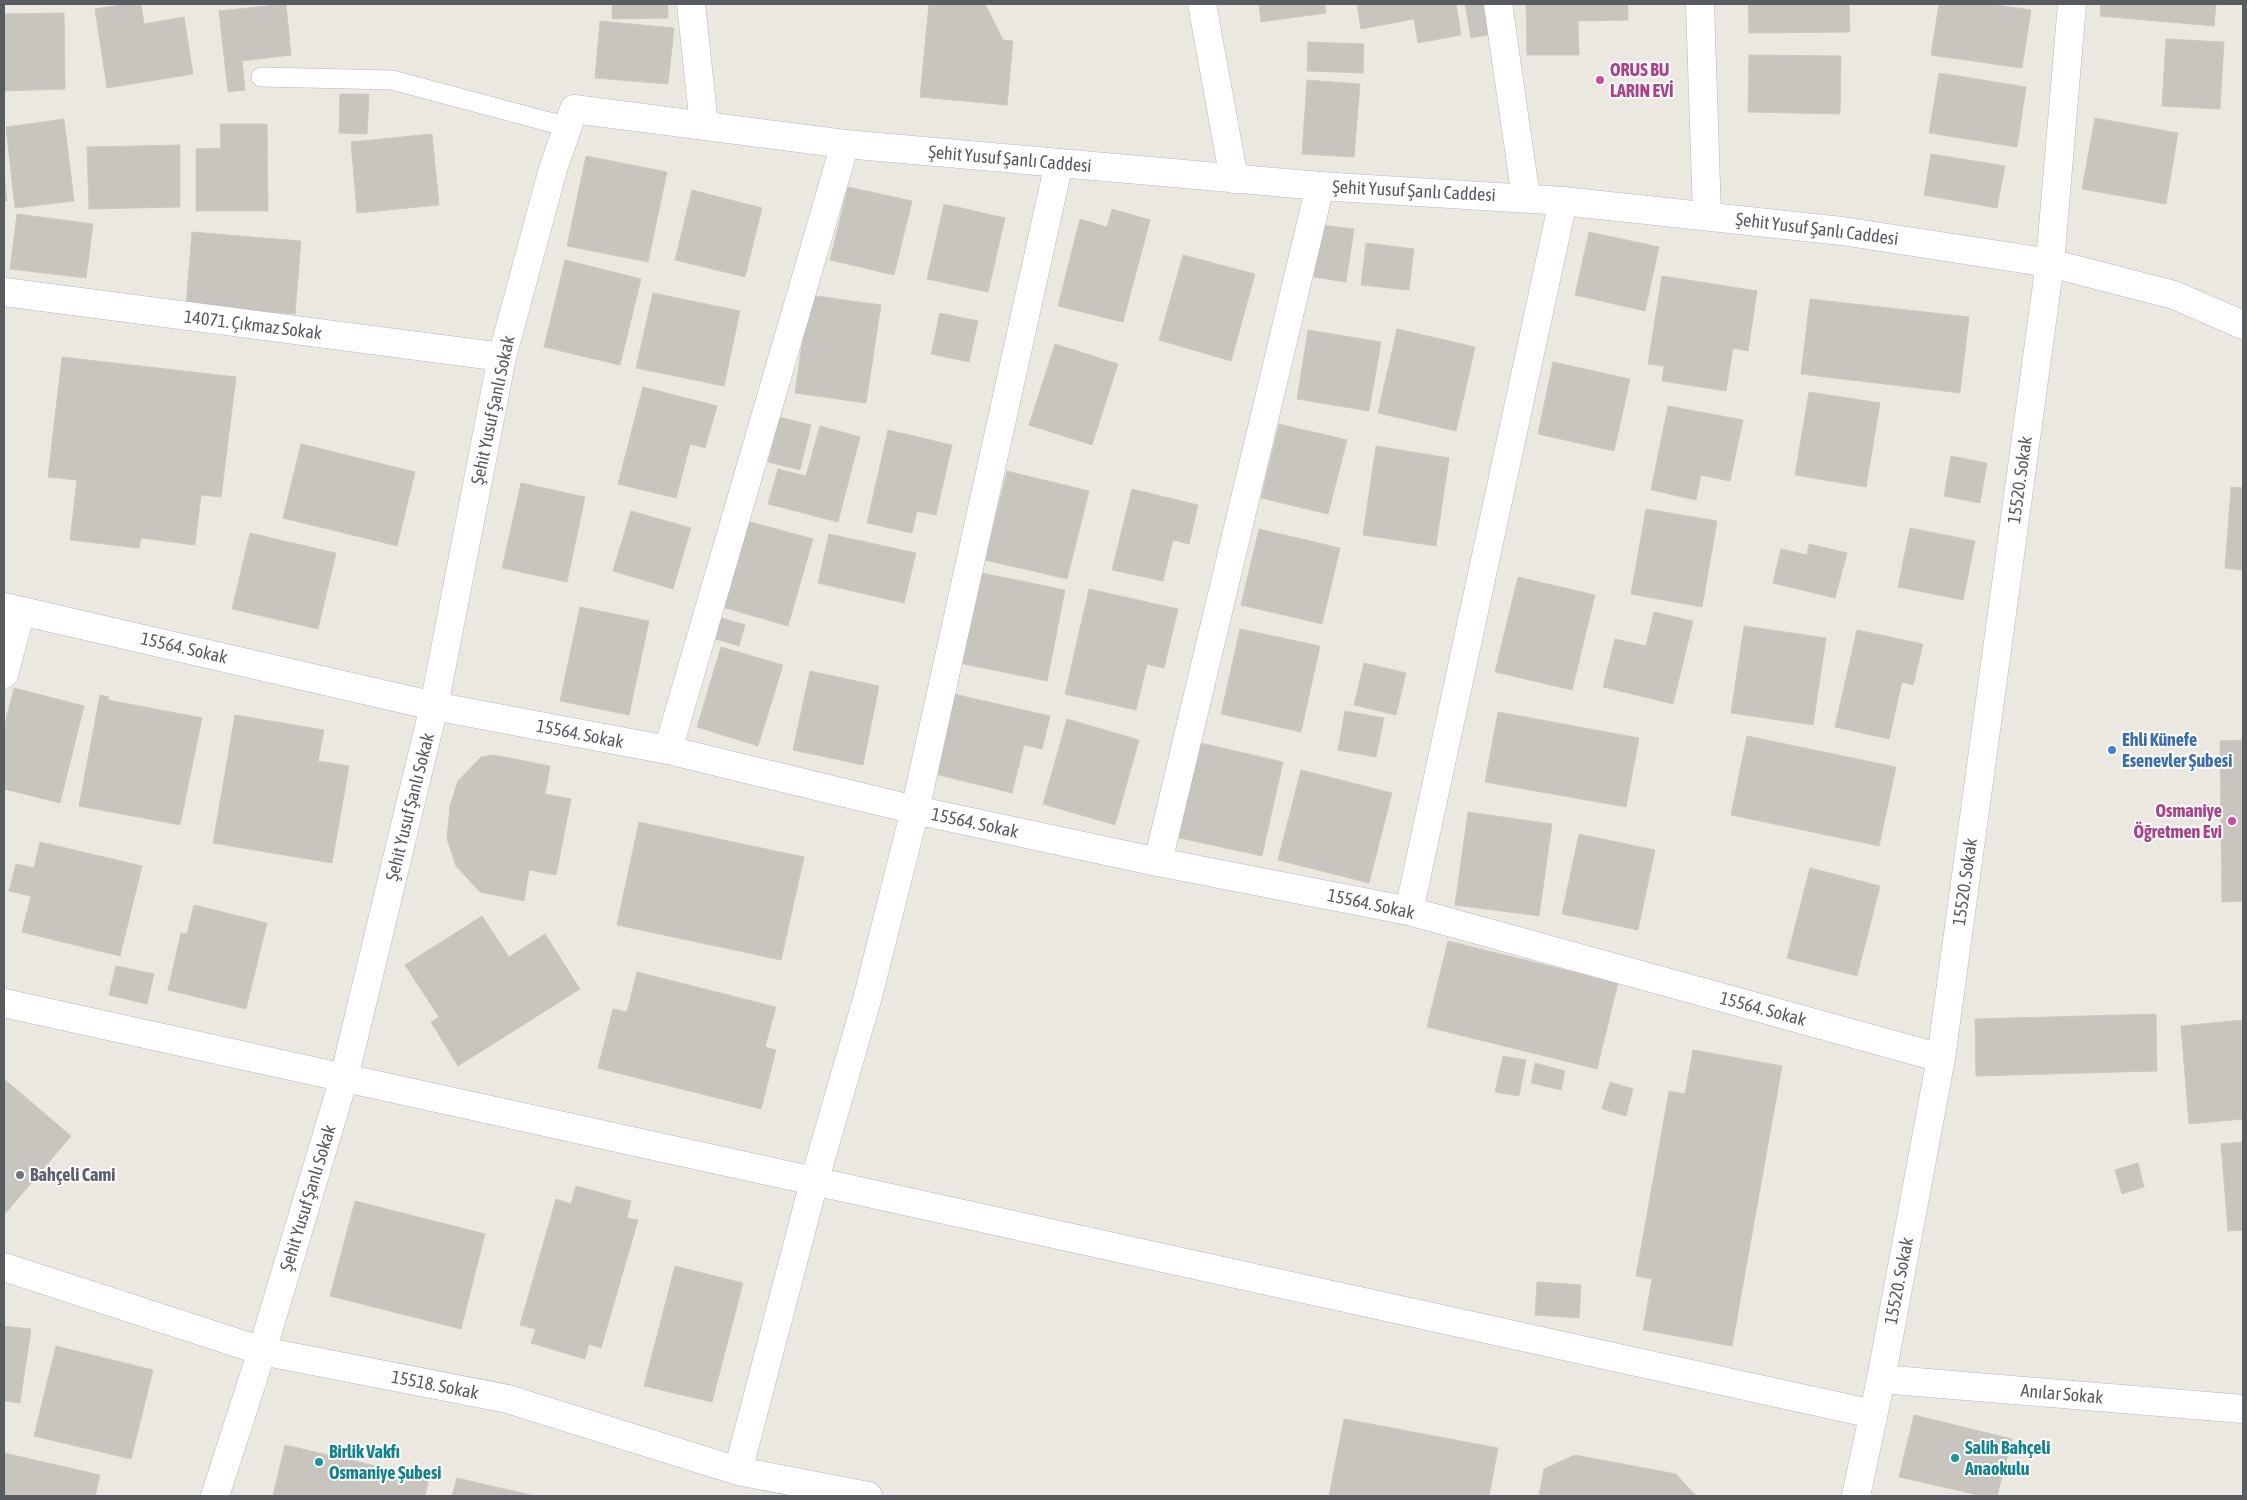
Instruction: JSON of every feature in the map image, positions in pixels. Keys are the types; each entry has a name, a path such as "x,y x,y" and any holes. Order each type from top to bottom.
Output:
{"street":[{"path":"691,4 704,125"},
{"path":"1202,4 1234,179"},
{"path":"1498,4 1526,198"},
{"path":"1700,4 1707,215"},
{"name":"15520. Sokak","path":"1856,1496 1881,1379 1941,1058 2050,263 2072,4"},
{"name":"Şehit Yusuf Şanlı Caddesi","path":"571,118 704,125 845,144 1234,179 1563,201 1842,231 2050,263 2174,295 2243,326"},
{"name":"Şehit Yusuf Şanlı Sokak","path":"215,1496 262,1350 344,1078 434,706 502,357 554,170 571,118"},
{"path":"668,750 845,144"},
{"path":"738,1471 814,1182 868,996 915,810 1059,163"},
{"path":"1158,862 1320,186"},
{"path":"1409,911 1563,201"},
{"name":"14071. Çıkmaz Sokak","path":"4,292 502,357"},
{"path":"4,674 12,609"},
{"name":"15564. Sokak","path":"12,609 434,706 668,750 915,810 1158,862 1409,911 1941,1058"},
{"path":"4,1004 1873,1414"},
{"name":"15518. Sokak","path":"4,1267 262,1350 508,1399 738,1471 868,1496"},
{"name":"Anılar Sokak","path":"1881,1379 2243,1409"}],"lane":[{"path":"261,78 392,80 571,118"}],"building":[{"path":"141,4 144,24 184,17 193,74 107,88 95,9"},
{"path":"286,4 291,55 242,61 245,90 228,92 219,11"},
{"path":"612,4 668,4 668,18 612,19"},
{"path":"929,4 985,4 1003,40 1013,41 1007,105 920,97"},
{"path":"1259,4 1325,4 1326,13 1261,22"},
{"path":"1357,4 1456,4 1461,35 1418,43 1414,19 1361,29"},
{"path":"1465,4 1486,4 1492,34 1471,38"},
{"path":"1526,4 1628,4 1628,20 1578,21 1579,55 1527,55"},
{"path":"1748,4 1849,4 1850,32 1749,33"},
{"path":"1939,4 1989,4 2031,10 2022,68 1931,55"},
{"path":"2101,4 2216,4 2214,26 2100,16"},
{"path":"64,13 65,89 4,91 4,14"},
{"path":"600,21 674,28 668,84 595,78"},
{"path":"2166,39 2224,42 2220,109 2162,106"},
{"path":"1308,42 1364,44 1363,73 1307,71"},
{"path":"1749,55 1841,56 1840,114 1748,112"},
{"path":"1939,73 2026,87 2017,147 1929,133"},
{"path":"1307,80 1360,84 1354,157 1302,154"},
{"path":"340,94 369,94 367,134 339,133"},
{"path":"2095,118 2178,133 2166,204 2082,189"},
{"path":"64,119 74,201 15,208 6,127"},
{"path":"220,124 267,124 268,211 196,211 196,149 221,148"},
{"path":"432,134 439,205 357,213 351,142"},
{"path":"180,145 180,207 89,209 87,147"},
{"path":"1931,154 2005,166 1997,208 1924,195"},
{"path":"586,156 667,172 648,262 567,246"},
{"path":"4,173 7,201 4,201"},
{"path":"848,187 912,201 894,275 830,260"},
{"path":"692,190 762,208 745,277 675,260"},
{"path":"944,204 1005,218 988,292 927,279"},
{"path":"1112,209 1150,220 1123,322 1058,306 1080,219 1107,227"},
{"path":"17,214 93,224 86,278 10,269"},
{"path":"1321,225 1354,229 1346,282 1314,277"},
{"path":"192,232 301,241 295,314 186,305"},
{"path":"1589,232 1659,247 1645,311 1575,295"},
{"path":"1366,243 1414,249 1409,290 1361,285"},
{"path":"1183,255 1255,274 1231,361 1159,340"},
{"path":"565,260 641,279 620,365 544,347"},
{"path":"1662,276 1757,291 1748,351 1733,348 1726,391 1662,381 1664,366 1648,364"},
{"path":"653,293 740,311 724,386 636,368"},
{"path":"809,295 881,305 866,403 795,393"},
{"path":"1810,299 1969,317 1960,393 1801,374"},
{"path":"940,313 978,321 969,362 931,354"},
{"path":"1397,329 1475,347 1456,431 1378,413"},
{"path":"1308,330 1381,342 1369,411 1297,399"},
{"path":"1055,344 1118,364 1092,445 1029,425"},
{"path":"62,357 236,377 221,497 201,495 195,545 141,538 139,548 70,540 77,480 48,477"},
{"path":"1553,362 1630,379 1614,451 1538,434"},
{"path":"643,387 717,406 705,448 690,444 676,498 618,484"},
{"path":"1809,392 1880,403 1866,487 1795,475"},
{"path":"1668,406 1743,420 1730,481 1701,475 1696,500 1651,490"},
{"path":"779,417 811,425 800,470 768,462"},
{"path":"1279,424 1347,440 1328,514 1261,498"},
{"path":"820,426 860,437 838,522 768,504 778,469 806,476"},
{"path":"888,430 952,445 936,515 917,511 912,533 867,523"},
{"path":"301,444 415,472 397,546 283,518"},
{"path":"1376,446 1449,458 1436,546 1363,535"},
{"path":"1951,456 1987,463 1980,503 1944,496"},
{"path":"1007,471 1089,491 1067,579 985,560"},
{"path":"521,483 585,497 567,582 502,568"},
{"path":"2231,487 2243,488 2243,570 2225,568"},
{"path":"1132,489 1198,505 1189,544 1173,540 1163,581 1112,570"},
{"path":"1646,509 1717,521 1702,607 1631,594"},
{"path":"631,511 691,528 673,589 613,571"},
{"path":"747,521 813,539 788,626 722,607"},
{"path":"1910,528 1975,541 1963,600 1898,587"},
{"path":"1259,529 1340,548 1322,624 1241,605"},
{"path":"250,533 336,553 318,629 232,609"},
{"path":"829,534 916,553 904,603 818,583"},
{"path":"1809,544 1847,553 1835,598 1773,583 1781,549 1807,555"},
{"path":"977,572 1065,590 1047,681 959,663"},
{"path":"1518,577 1595,595 1572,690 1495,672"},
{"path":"1089,589 1178,609 1164,668 1147,664 1136,710 1065,694"},
{"path":"580,607 649,621 629,715 560,701"},
{"path":"1654,612 1693,621 1673,704 1603,687 1615,639 1646,646"},
{"path":"715,616 745,625 739,646 709,637"},
{"path":"1744,626 1826,638 1813,725 1731,713"},
{"path":"1240,629 1320,646 1301,732 1221,714"},
{"path":"1857,630 1923,644 1913,685 1902,682 1889,739 1835,727"},
{"path":"721,647 783,665 758,746 697,727"},
{"path":"1364,663 1406,673 1396,715 1354,705"},
{"path":"810,671 879,686 863,765 793,750"},
{"path":"14,688 84,706 60,803 4,789 4,728"},
{"path":"954,694 1050,716 1042,749 1024,745 1012,793 935,774"},
{"path":"100,695 109,697 108,700 202,718 180,825 79,806"},
{"path":"1345,711 1384,718 1376,757 1338,750"},
{"path":"1498,712 1639,738 1626,807 1485,782"},
{"path":"235,715 324,730 318,761 349,766 332,863 213,843"},
{"path":"1067,719 1139,740 1115,825 1043,804"},
{"path":"1747,736 1896,767 1879,846 1731,815"},
{"name":"Osmaniye Öğretmen Evi","path":"2243,740 2243,901 2222,902 2220,741"},
{"path":"1192,741 1283,762 1262,856 1171,836"},
{"path":"494,755 550,766 545,794 571,799 556,875 529,870 524,901 480,892 456,866 447,839 450,806 458,781 481,757"},
{"path":"1301,770 1392,793 1369,883 1278,860"},
{"path":"1468,812 1552,824 1539,916 1455,905"},
{"path":"639,822 804,857 781,960 617,925"},
{"path":"1579,834 1655,850 1638,930 1562,914"},
{"path":"40,842 142,866 120,956 22,932 31,896 9,891 16,864 34,868"},
{"path":"1810,868 1880,886 1857,976 1787,958"},
{"path":"194,905 267,923 246,1009 168,990 181,933 187,934"},
{"path":"482,916 509,957 545,934 580,989 458,1066 431,1022 439,1017 405,965"},
{"path":"1448,941 1618,983 1597,1069 1427,1027"},
{"path":"116,966 154,974 147,1004 109,995"},
{"path":"637,972 776,1007 765,1047 776,1050 761,1109 598,1068 613,1009 627,1012"},
{"path":"2156,1014 2157,1071 1976,1076 1975,1019"},
{"path":"2243,1020 2243,1119 2189,1124 2181,1026"},
{"path":"1693,1050 1782,1066 1732,1346 1643,1330 1652,1279 1636,1276 1669,1091 1685,1094"},
{"path":"1503,1056 1526,1060 1519,1096 1495,1092"},
{"path":"1535,1063 1565,1071 1561,1090 1531,1083"},
{"name":"Bahçeli Cami","path":"4,1079 71,1136 4,1215"},
{"path":"1610,1082 1633,1089 1626,1116 1602,1109"},
{"path":"2243,1142 2243,1230 2228,1231 2221,1144"},
{"path":"2138,1163 2144,1187 2122,1194 2115,1170"},
{"path":"576,1186 631,1201 627,1218 638,1220 601,1348 589,1344 585,1359 531,1343 536,1329 520,1325 556,1199 571,1204"},
{"path":"355,1201 485,1234 461,1329 330,1296"},
{"path":"675,1266 743,1283 712,1402 644,1386"},
{"path":"1537,1282 1581,1285 1579,1318 1535,1315"},
{"path":"4,1326 31,1329 20,1403 4,1401"},
{"path":"56,1346 153,1370 131,1459 34,1436"},
{"name":"Salih Bahçeli Anaokulu","path":"1914,1415 2012,1439 1997,1496 1983,1496 1899,1477"},
{"path":"1344,1419 1498,1448 1489,1496 1329,1496"},
{"name":"Birlik Vakfı Osmaniye Şubesi","path":"285,1445 429,1478 425,1496 273,1496"},
{"path":"4,1453 100,1475 95,1496 4,1496"},
{"path":"1575,1455 1676,1474 1696,1496 1539,1496 1544,1469"},
{"path":"457,1478 535,1496 452,1496"}],"place":[{"name":"ORUS BU LARIN EVİ","path":"1600,80"},
{"name":"Ehli Künefe Esenevler Şubesi","path":"2112,750"},
{"name":"Osmaniye Öğretmen Evi","path":"2232,821"},
{"name":"Bahçeli Cami","path":"20,1175"},
{"name":"Salih Bahçeli Anaokulu","path":"1955,1458"},
{"name":"Birlik Vakfı Osmaniye Şubesi","path":"319,1462"}]}
